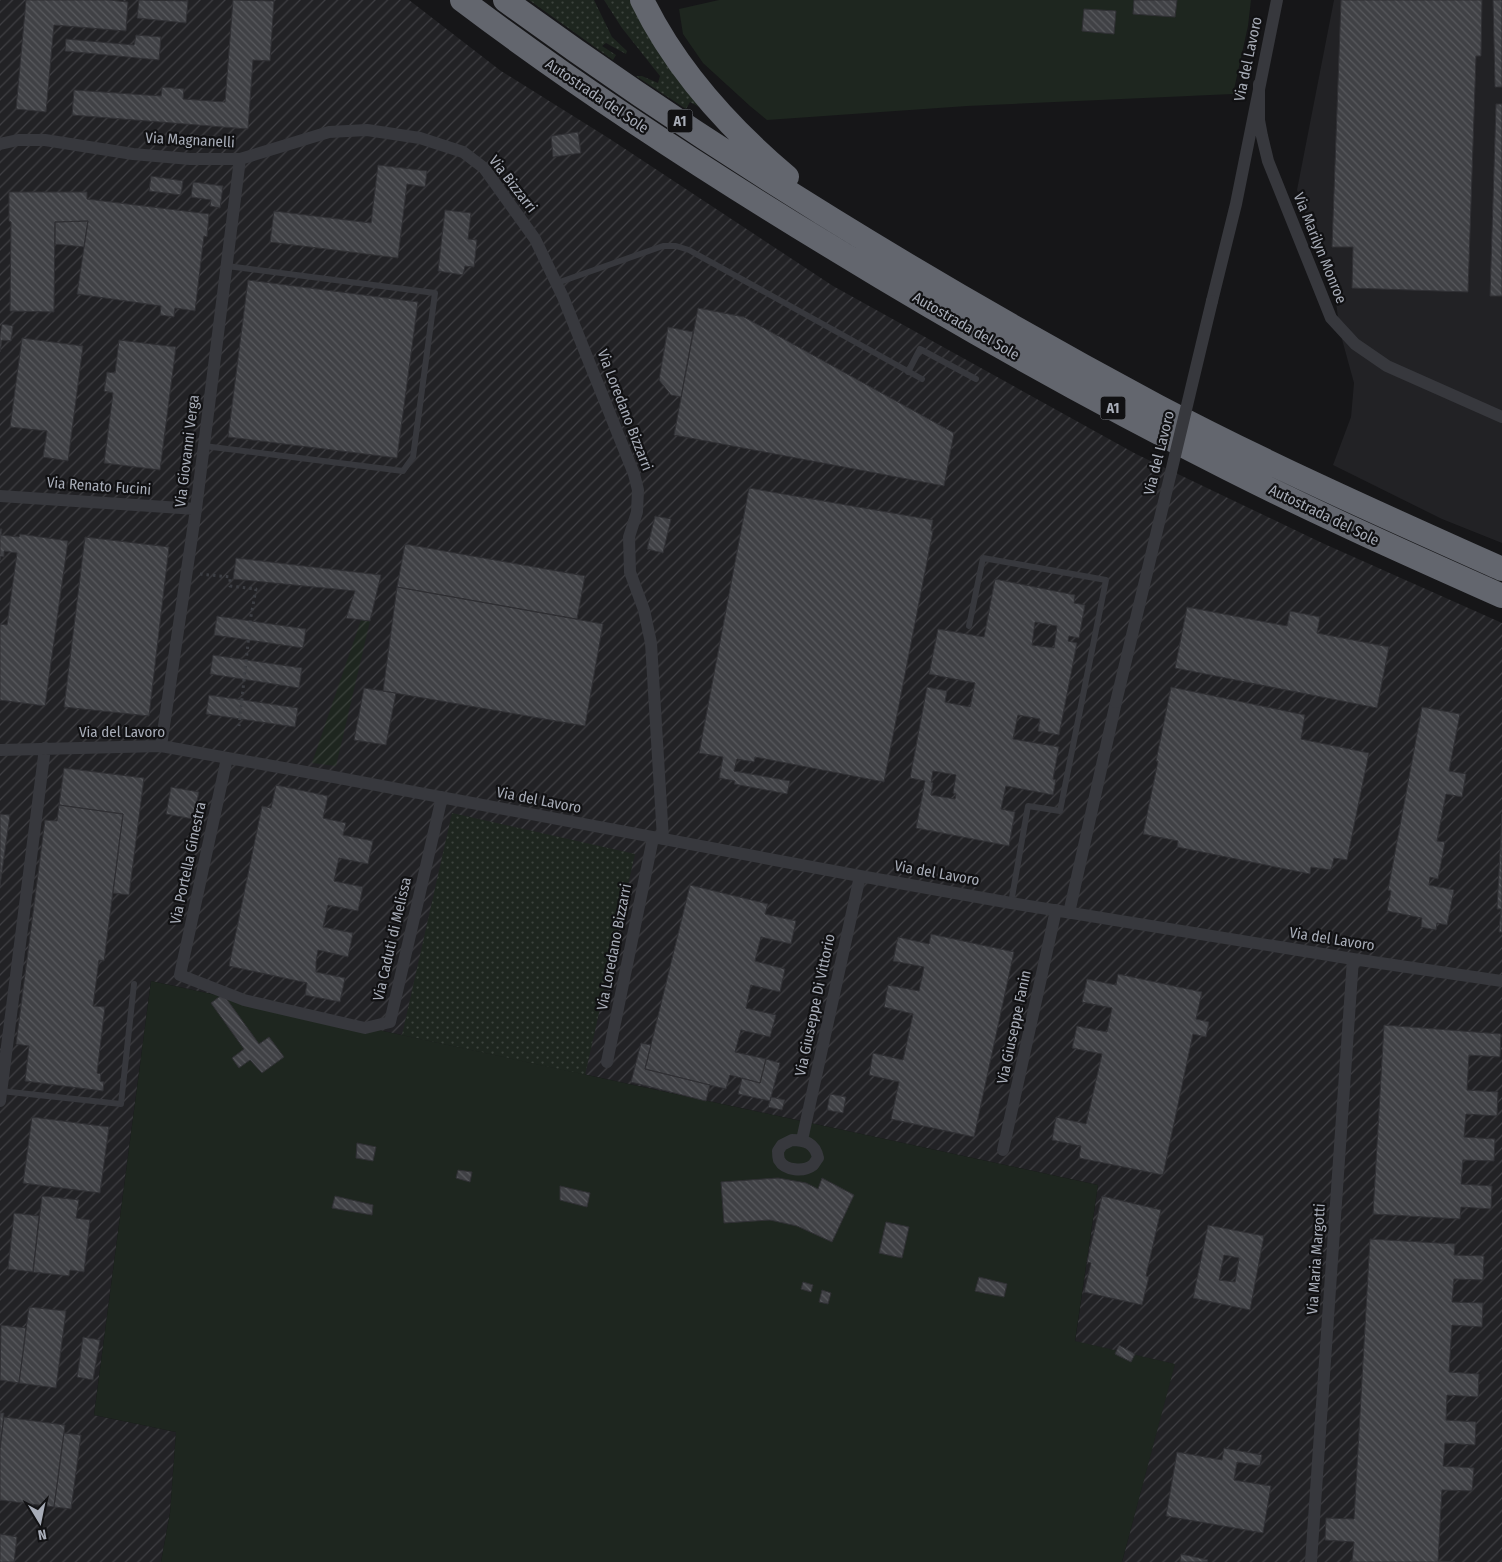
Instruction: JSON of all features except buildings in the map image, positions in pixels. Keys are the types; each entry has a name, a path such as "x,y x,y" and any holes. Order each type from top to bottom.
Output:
{"highway":[{"path":"447,0 497,26"},
{"name":"Autostrada del Sole","path":"462,0 608,104 739,191 879,276 1024,360 1228,468 1377,540 1502,596"},
{"name":"Autostrada del Sole","path":"505,0 634,92 859,236 1022,332 1159,407 1266,461 1502,569"},
{"path":"642,0 667,46 706,98 770,162 859,236"}],"street":[{"name":"Via del Lavoro","path":"1062,912 1116,702 1236,204 1277,0"},
{"name":"Via Marilyn Monroe","path":"1259,84 1260,120 1268,161 1331,318 1355,344 1387,366 1502,417"},
{"name":"Via Magnanelli","path":"0,144 18,140 45,140 133,154 181,158 240,159 329,132 368,130 420,138 463,152"},
{"name":"Via Bizzarri","path":"463,152 484,168 534,239"},
{"name":"Via Giovanni Verga","path":"161,746 196,509 240,159"},
{"name":"Via Loredano Bizzarri","path":"534,239 556,283 620,439 638,490 637,512 629,537 630,572 644,610 651,643 658,839 607,1062"},
{"name":"Via Renato Fucini","path":"0,496 196,509"},
{"name":"Via del Lavoro","path":"0,750 161,746 1062,912 1502,981"},
{"path":"1,1096 46,748"},
{"name":"Via Portella Ginestra","path":"180,974 227,758"},
{"name":"Via Caduti di Melissa","path":"180,974 244,1000 343,1023 365,1028 390,1022 442,798"},
{"name":"Via Giuseppe Di Vittorio","path":"802,1140 860,876"},
{"name":"Via Giuseppe Fanin","path":"1003,1150 1062,912"},
{"name":"Via Maria Margotti","path":"1311,1562 1353,959"}],"lane":[{"path":"556,283 652,249 663,246 676,246 697,254 922,379"},
{"path":"204,446 403,471 413,457 424,382 434,293 227,266"},
{"path":"908,372 920,349 976,379"},
{"path":"969,626 983,558 1106,580 1060,811 1028,806 1011,903"},
{"path":"1,1096 121,1104 134,984"}],"path":[{"path":"187,573 230,577 230,586 256,589 251,616 239,726"}],"shaded area":[{"path":"0,0 409,0 501,71 610,139 833,286 1136,454 1320,542 1502,623 1502,1562 1122,1562 1174,1364 1075,1342 1098,1185 151,981 94,1415 176,1432 170,1513 161,1562 0,1562"},
{"path":"529,0 594,0 612,37 627,51 626,54 606,43 602,46 616,55 613,60"},
{"path":"604,0 633,0 703,109 690,102 686,109 636,76 642,76 658,83 660,76 622,28"},
{"path":"719,0 1251,0 1248,26 1233,94 967,106 767,120 703,63 683,34 679,9"},
{"path":"1334,0 1502,0 1502,543 1442,519 1333,465 1351,417 1354,383 1340,332 1335,295 1297,190"},
{"path":"361,620 370,621 336,766 312,763"},
{"path":"452,813 635,854 585,1075 402,1035"},
{"path":"151,981 1098,1185 1075,1341 1175,1364 1122,1562 161,1562 170,1513 176,1432 94,1415"}]}
